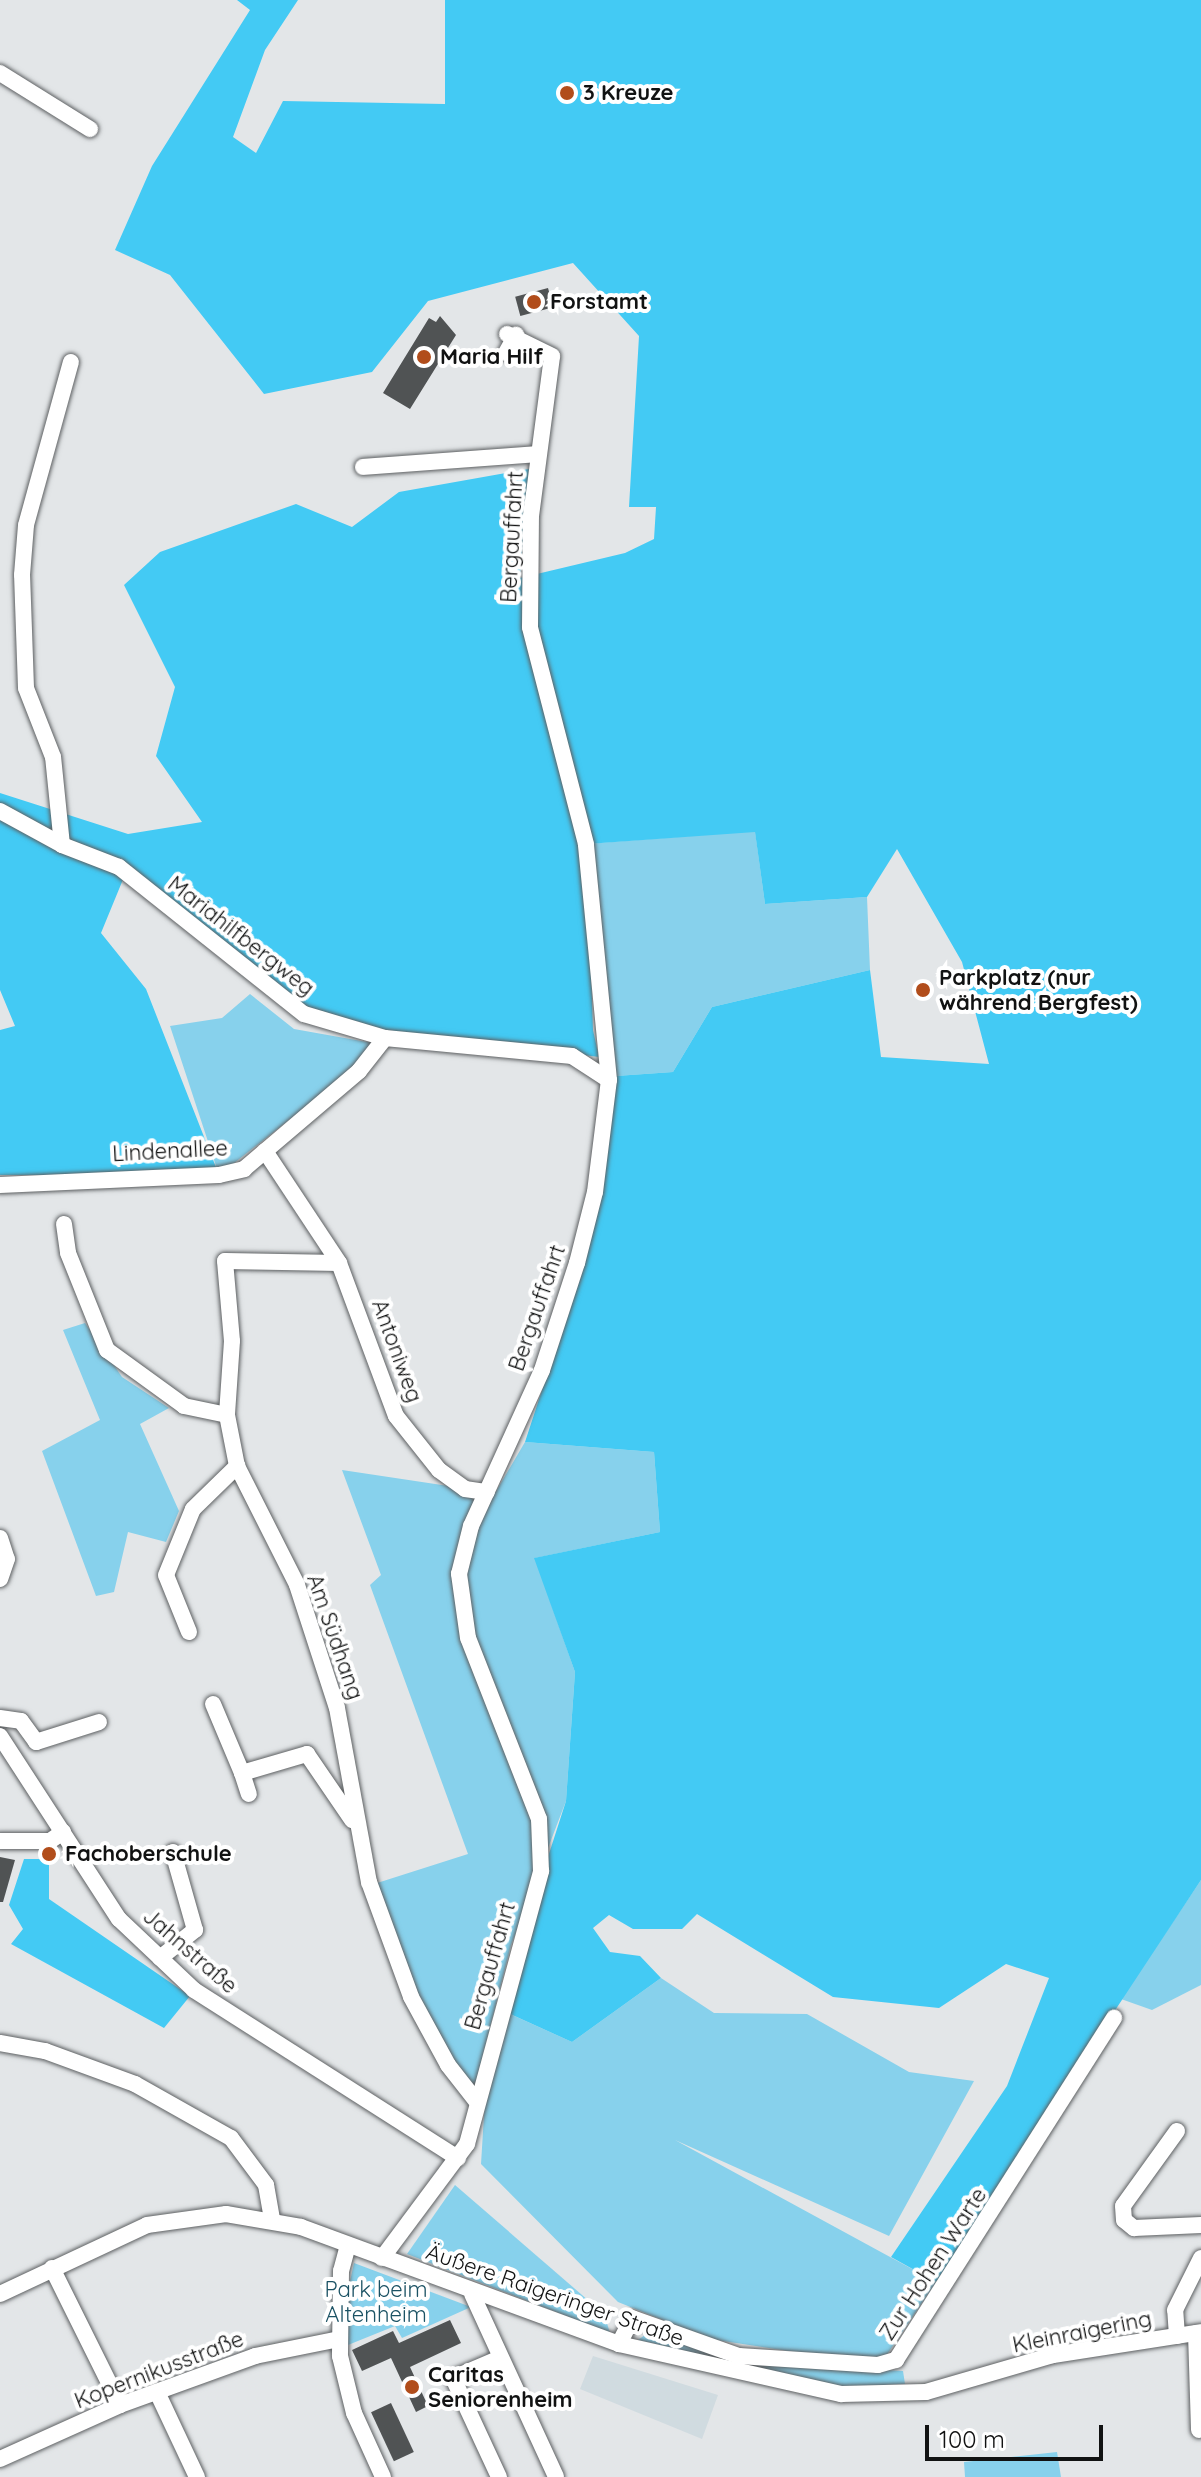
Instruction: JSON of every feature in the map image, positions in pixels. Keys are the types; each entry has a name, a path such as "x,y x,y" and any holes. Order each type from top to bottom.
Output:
{"street":[{"path":"0,74 90,129"},
{"name":"Bergauffahrt","path":"382,2258 458,2158 477,2102 541,1871 543,1842 459,1598 464,1549 542,1370 577,1263 595,1192 609,1080 586,844 530,627 538,454 552,356 512,334 506,353"},
{"path":"62,845 53,757 26,688 22,575 26,525 71,362"},
{"path":"363,467 538,454"},
{"name":"Mariahilfbergweg","path":"0,811 62,845 119,867 304,1014 385,1038 572,1056 609,1080"},
{"name":"Lindenallee","path":"0,1185 219,1175 244,1169 359,1071 385,1038"},
{"name":"Antoniweg","path":"265,1151 324,1234 339,1263 396,1416 439,1470 465,1489 487,1492"},
{"path":"64,1224 68,1253 107,1350 184,1406 227,1415"},
{"name":"Am Südhang","path":"339,1263 225,1261 232,1341 227,1415 237,1466 301,1599 337,1708 363,1868 411,1997 448,2065 477,2102"},
{"path":"189,1632 166,1575 193,1509 237,1466"},
{"path":"0,1538 7,1559 0,1579"},
{"path":"213,1704 249,1794"},
{"path":"0,1718 21,1721 36,1742 99,1722"},
{"name":"Jahnstraße","path":"0,1736 119,1919 194,1990 269,2041 458,2158"},
{"name":"Am Südhang","path":"242,1773 307,1754 358,1832"},
{"path":"0,1841 50,1841 63,1832"},
{"path":"160,1958 195,1930 173,1852"},
{"name":"Zur Hohen Warte","path":"619,2344 632,2318 739,2356 863,2365 896,2360 1114,2018"},
{"path":"0,2043 45,2051 135,2084 231,2138 266,2185 272,2218 172,2219 52,2268 0,2294"},
{"path":"1177,2131 1123,2206 1124,2220 1134,2228 1201,2225"},
{"name":"Äußere Raigeringer Straße","path":"272,2218 472,2294 619,2344 841,2394 926,2392"},
{"path":"348,2245 339,2339 351,2403 383,2477"},
{"path":"1177,2336 1175,2310 1201,2258"},
{"path":"52,2268 120,2405"},
{"path":"472,2294 556,2477"},
{"path":"1198,2333 1199,2430"},
{"name":"Kleinraigering","path":"926,2392 1053,2355 1198,2333"},
{"name":"Kopernikusstraße","path":"0,2459 120,2405 255,2356 339,2339"},
{"path":"499,2477 453,2378 500,2358"},
{"path":"157,2392 197,2477"}],"shaded area":[{"path":"237,0 298,0 265,50 233,137 256,153 283,101 445,104 445,0 1201,0 1201,1880 936,2282 891,2257 1007,2086 1049,1978 1006,1964 939,2008 833,1997 697,1914 682,1929 633,1929 609,1915 593,1928 610,1952 640,1956 661,1978 572,2042 499,2009 566,1801 575,1672 534,1558 660,1532 654,1452 525,1442 564,1323 616,1076 673,1072 712,1007 870,970 881,1057 989,1064 962,962 897,849 867,897 765,904 755,832 587,844 593,1030 599,1057 306,1020 124,877 101,933 146,989 219,1175 0,1175 0,1030 15,1026 0,990 0,793 128,834 202,822 156,756 175,687 124,585 160,552 296,504 352,527 399,492 529,469 520,578 625,553 654,539 656,507 629,507 639,336 573,263 428,301 372,372 264,394 170,275 115,250 152,166 250,10"},
{"path":"24,1859 49,1859 49,1899 190,1996 164,2028 11,1944 23,1929 9,1905"},
{"path":"593,2356 718,2395 702,2439 580,2389"}],"green space":[{"path":"755,831 765,904 867,897 870,970 712,1007 673,1072 616,1076 586,844"},
{"path":"250,994 294,1029 384,1045 219,1175 170,1026 222,1018"},
{"path":"85,1323 122,1377 169,1408 140,1424 179,1511 166,1542 128,1532 114,1592 96,1596 42,1451 100,1420 63,1330"},
{"path":"525,1442 654,1452 660,1532 535,1558 575,1672 566,1801 511,1945 474,2090 453,2065 417,1995 374,1884 468,1854 370,1585 381,1575 342,1470 495,1493"},
{"path":"1201,1880 1201,1985 1152,2010 1121,1999"},
{"path":"661,1978 714,2013 807,2014 909,2072 974,2081 889,2236 675,2140 936,2282 880,2365 710,2339 618,2302 481,2164 485,2099 510,2014 572,2042"},
{"path":"455,2185 604,2314 610,2333 407,2254"},
{"name":"Park beim Altenheim","path":"354,2263 471,2307 402,2338 395,2326 348,2345 347,2295"},
{"path":"649,2332 748,2363 903,2371 905,2384 841,2387 638,2340"},
{"path":"1057,2452 1061,2477 965,2477 964,2462"}],"building":[{"name":"Forstamt","path":"548,288 553,307 520,316 515,297"},
{"name":"Maria Hilf","path":"440,316 456,335 410,409 383,393 429,318 436,322"},
{"path":"0,1857 15,1860 3,1902 0,1902"},
{"name":"Caritas Seniorenheim","path":"450,2320 461,2343 410,2367 428,2406 416,2412 391,2358 362,2371 352,2350 393,2331 399,2343"},
{"path":"391,2403 414,2452 394,2461 371,2412"}],"place":[{"name":"3 Kreuze","path":"567,93"},
{"name":"Forstamt","path":"534,302"},
{"name":"Maria Hilf","path":"424,357"},
{"name":"Parkplatz (nur während Bergfest)","path":"923,990"},
{"name":"Fachoberschule","path":"49,1854"},
{"name":"Caritas Seniorenheim","path":"412,2387"}]}
